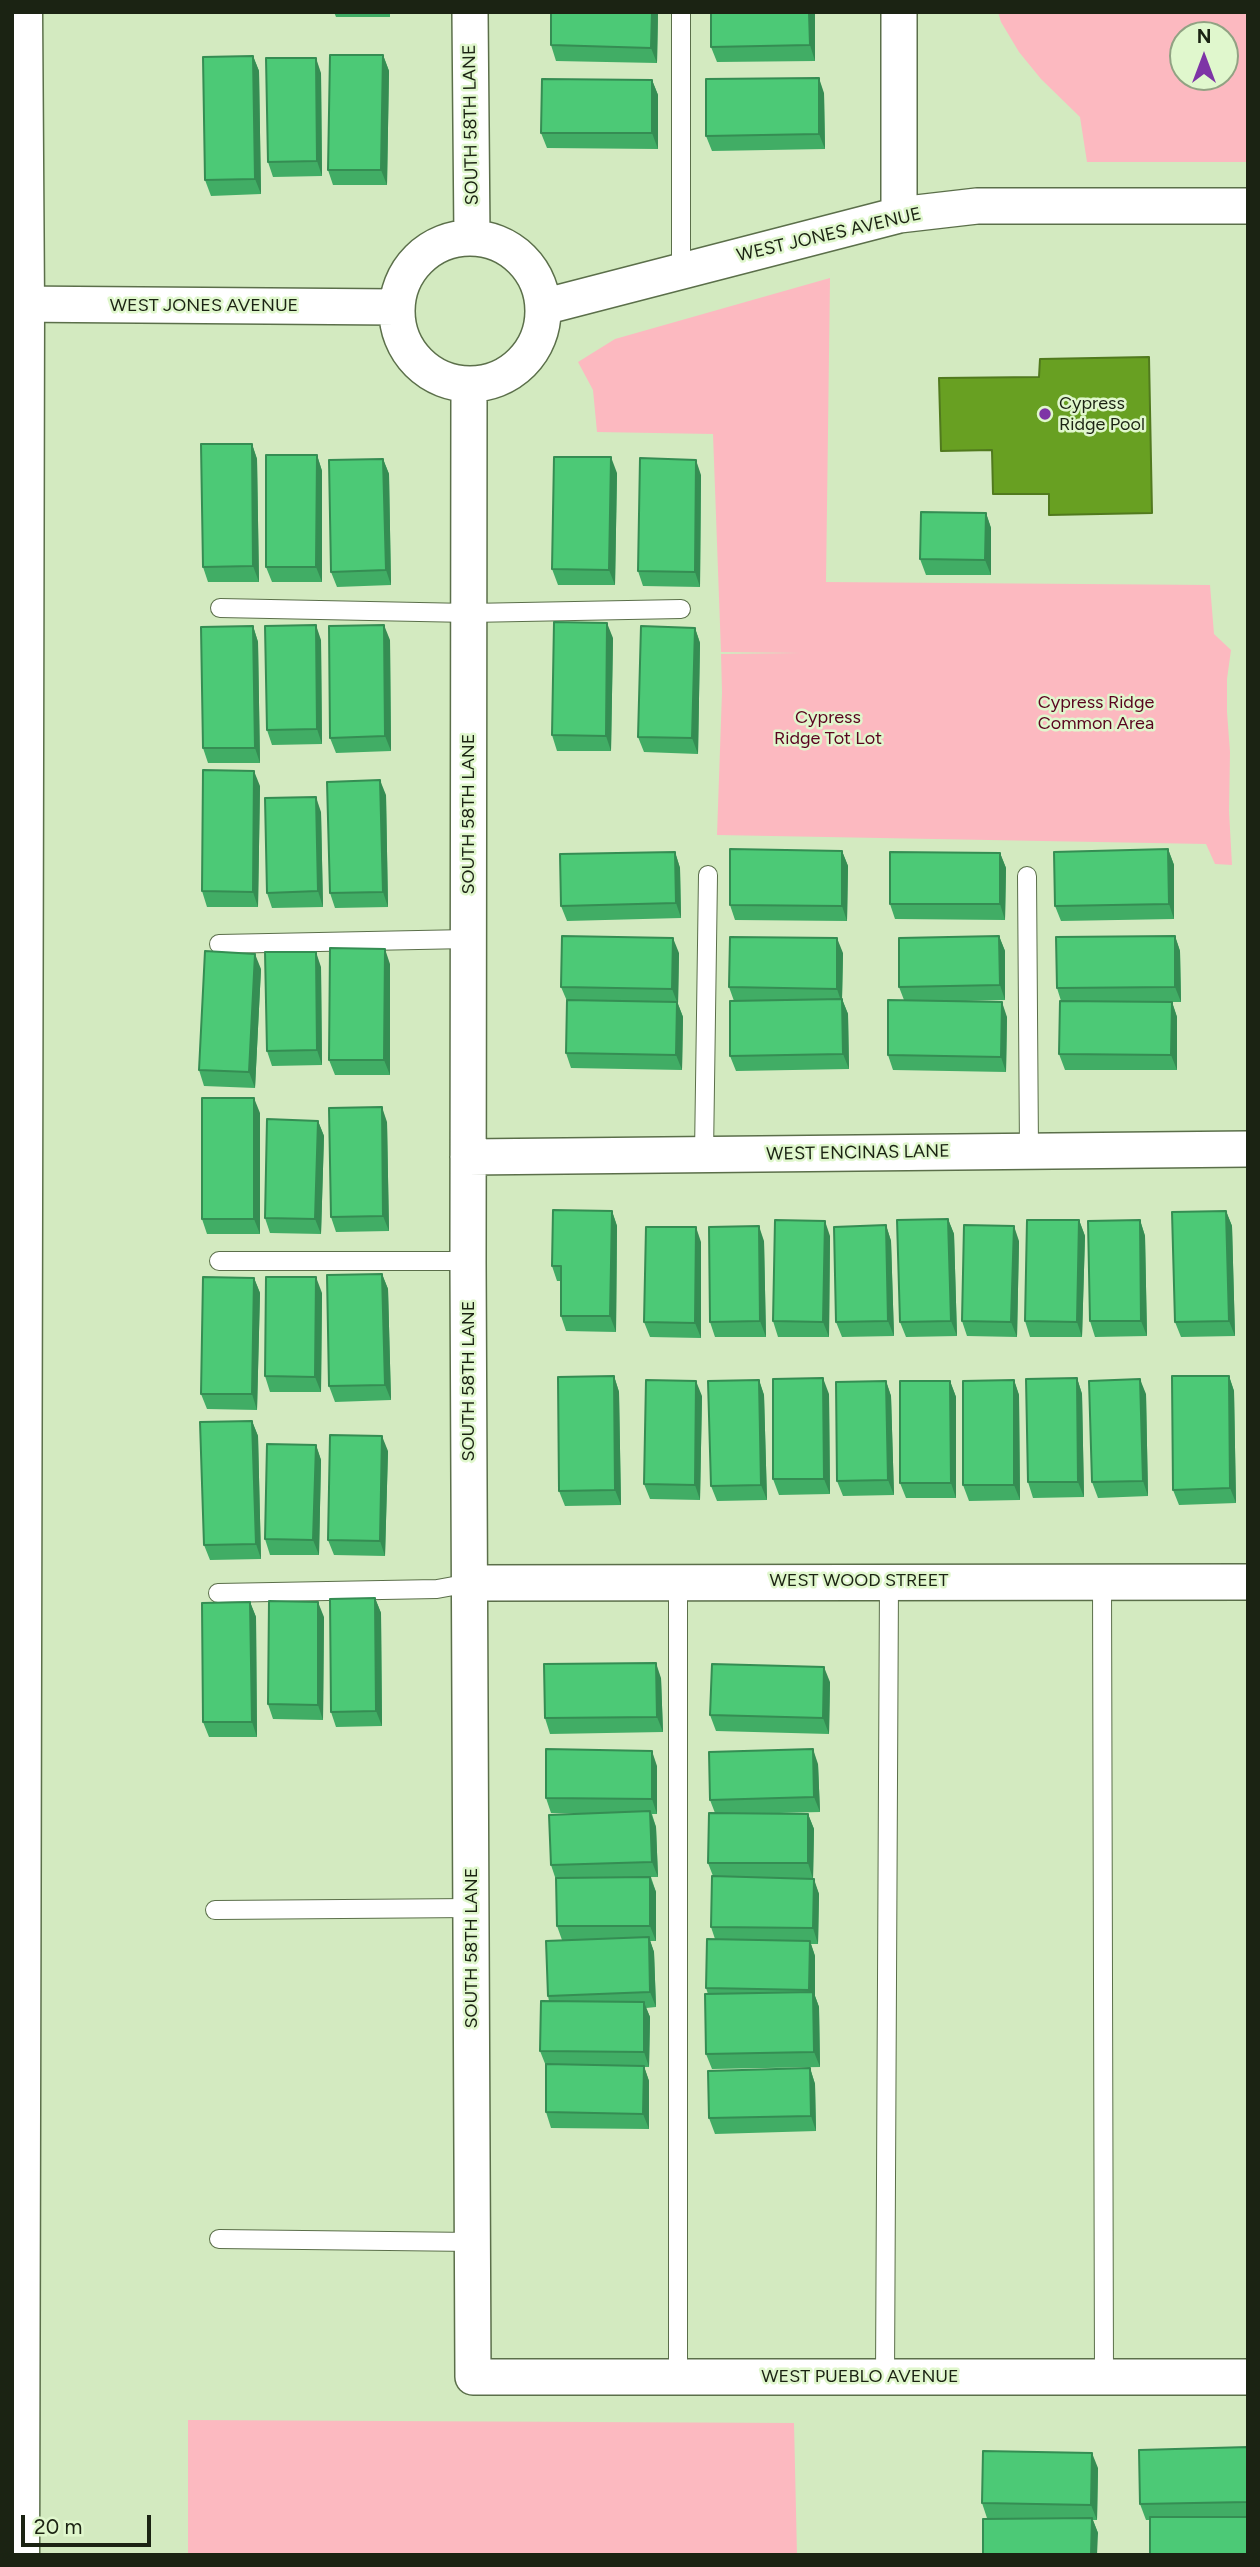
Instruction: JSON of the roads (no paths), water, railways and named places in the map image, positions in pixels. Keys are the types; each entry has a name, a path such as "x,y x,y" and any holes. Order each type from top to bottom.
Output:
{"main road":[{"path":"20,2555 18,305 23,12"}],"street":[{"name":"SOUTH 58TH LANE","path":"470,12 472,238"},
{"path":"899,12 899,215"},
{"name":"WEST JONES AVENUE","path":"543,307 899,215 977,206 1248,206"},
{"path":"472,238 493,242 512,252 528,266 539,285 543,307 541,331 531,352 514,370 493,381 469,385 445,380 424,370 408,352 399,330 396,307 401,285 412,266 429,250 450,241 472,238"},
{"name":"WEST JONES AVENUE","path":"18,305 396,307"},
{"name":"SOUTH 58TH LANE","path":"469,385 468,1261 473,2378"},
{"name":"WEST ENCINAS LANE","path":"468,1157 1248,1150"},
{"name":"WEST WOOD STREET","path":"470,1583 1248,1582"},
{"name":"WEST PUEBLO AVENUE","path":"473,2378 1248,2377"}],"lane":[{"path":"681,12 681,271"},
{"path":"220,608 469,613 681,609"},
{"path":"704,1154 708,876"},
{"path":"1027,876 1030,1151"},
{"path":"219,944 468,939"},
{"path":"219,1261 468,1261"},
{"path":"886,2377 889,1581"},
{"path":"678,1582 678,2378"},
{"path":"1102,1582 1104,2377"},
{"path":"218,1593 438,1589 470,1583"},
{"path":"215,1910 471,1908"},
{"path":"219,2239 473,2242"}],"place":[{"name":"Cypress Ridge Pool","path":"1045,414"}],"park label":[{"name":"Cypress Ridge Common Area","path":"1096,713"},
{"name":"Cypress Ridge Tot Lot","path":"828,728"}]}
